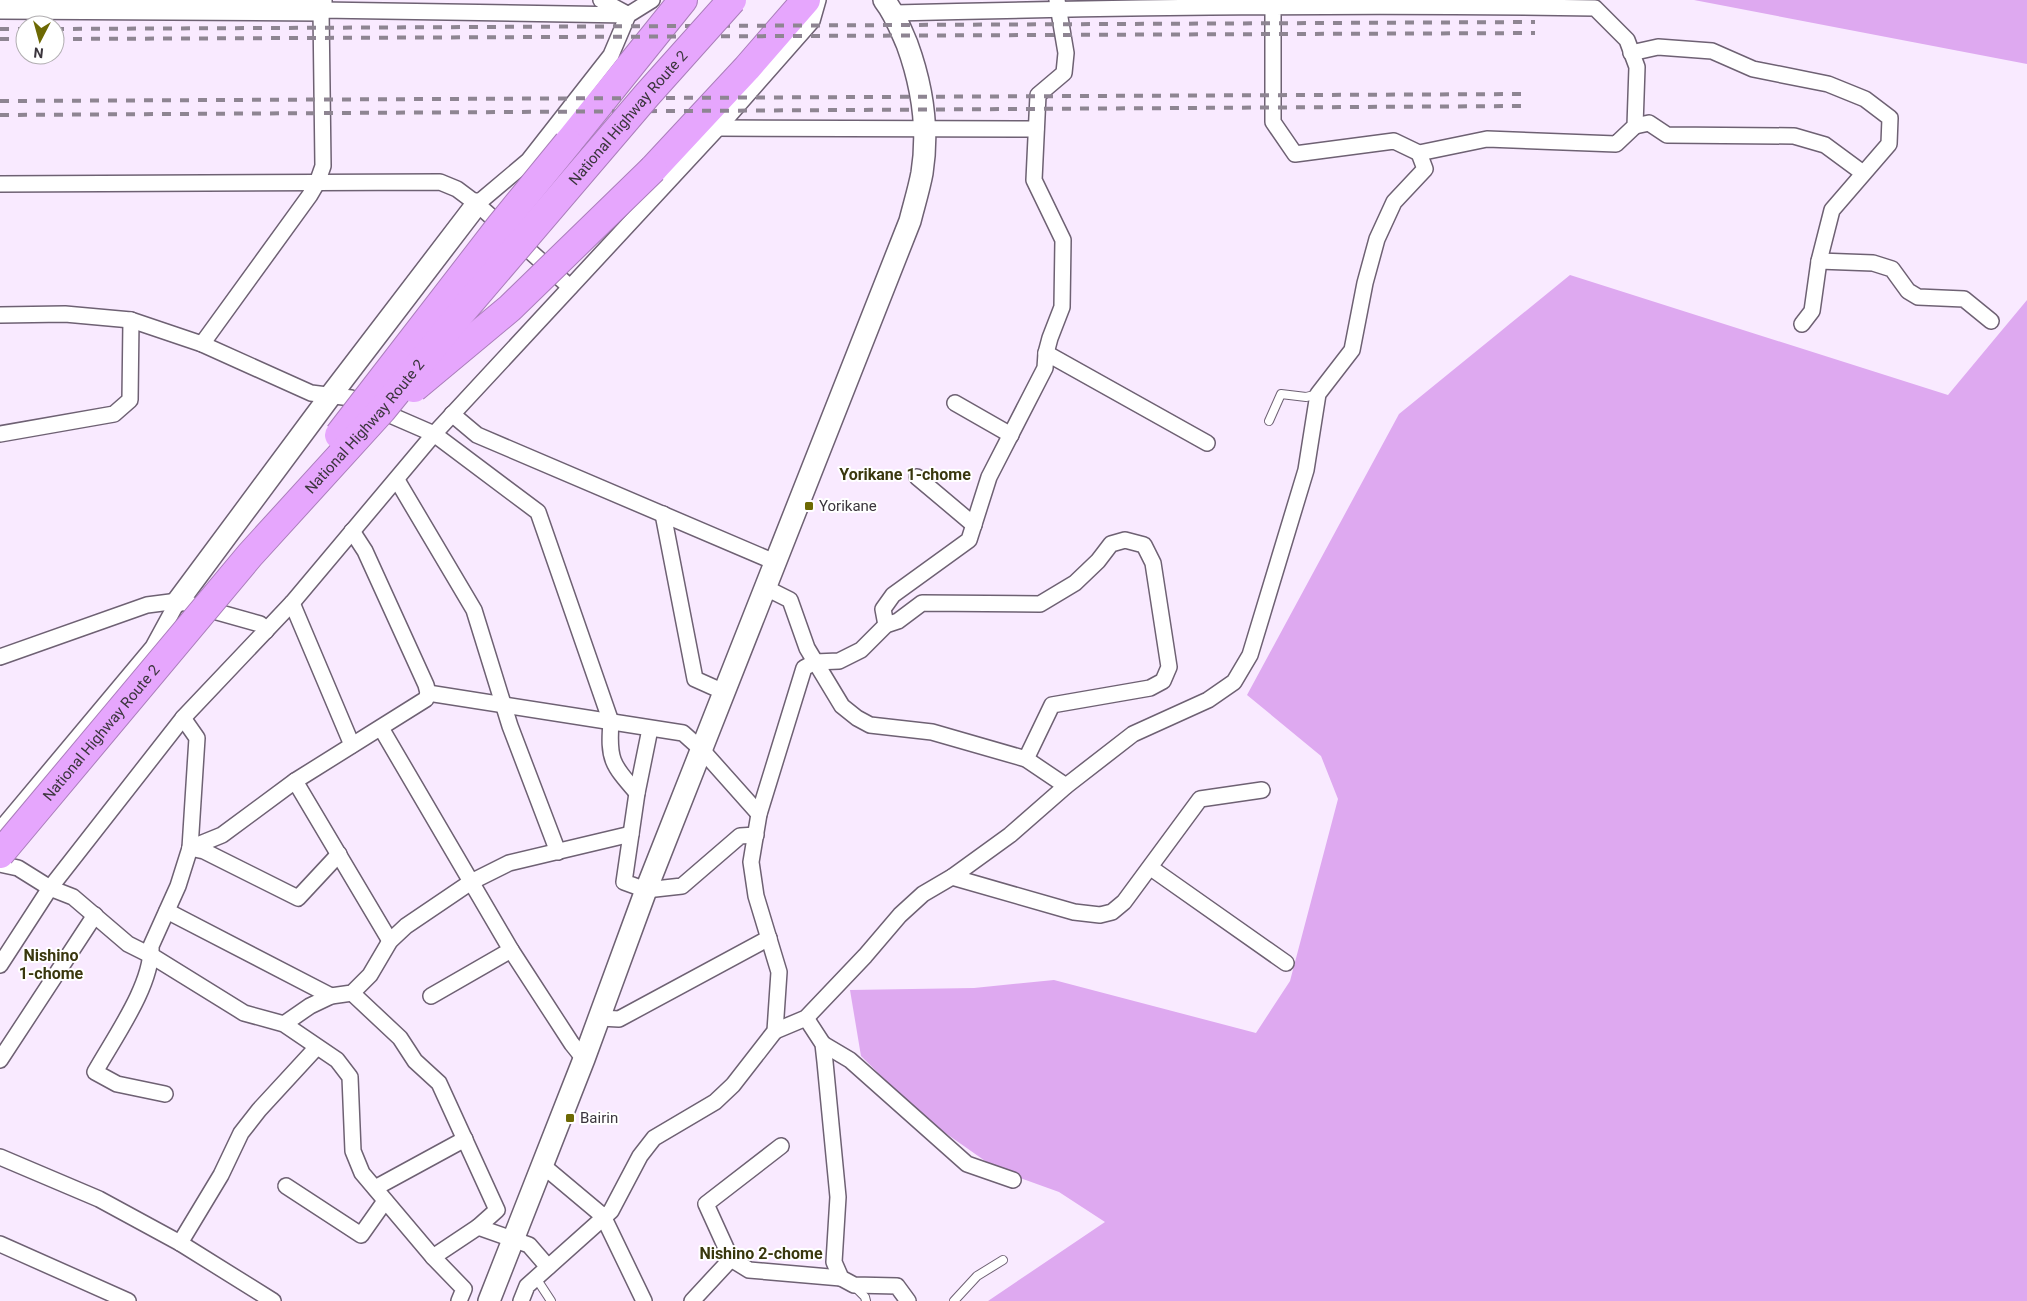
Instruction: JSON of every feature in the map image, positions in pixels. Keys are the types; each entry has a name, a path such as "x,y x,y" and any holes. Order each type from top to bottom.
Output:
{"highway":[{"path":"250,555 366,397 683,0"},
{"name":"National Highway Route 2","path":"0,854 250,555 382,410 460,314 647,95 732,0"},
{"path":"382,410 422,383 510,308 653,169 747,68 806,0"}],"street":[{"path":"588,14 595,0"},
{"path":"601,0 628,15"},
{"path":"14,6 321,5 628,15 652,0"},
{"path":"0,965 50,888 183,718 292,603 452,414 718,128 812,21 818,0"},
{"path":"489,1301 600,1018 646,890 910,221 922,172 924,128 922,95 914,63 890,6 1178,4 1273,8 1459,3 1595,8 1627,40 1637,67 1635,126"},
{"path":"886,625 883,608 893,595 969,540 989,477 1045,368 1050,338 1062,307 1063,240 1034,180 1038,95 1064,73 1066,53 1057,4"},
{"path":"202,344 310,195 323,166 321,5"},
{"path":"521,1301 527,1286 603,1216 611,1211 640,1156 654,1138 715,1102 733,1085 775,1031 806,1018 865,956 900,915 923,894 952,877 1010,835 1066,786 1133,734 1208,700 1234,682 1250,655 1304,478 1318,394 1352,350 1365,283 1377,239 1394,202 1425,169 1418,153 1394,140 1294,154 1273,122 1273,8"},
{"path":"0,830 153,647 178,601 331,395 477,204 528,160 611,55 628,15"},
{"path":"1632,53 1658,47 1712,51 1753,69 1828,84 1865,99 1890,118 1889,144 1832,210 1819,261 1812,311 1802,324"},
{"path":"1418,153 1487,139 1616,144 1635,126 1649,123 1667,135 1794,136 1825,145 1863,173"},
{"path":"718,128 1036,129"},
{"path":"0,184 440,182 457,190 477,204 570,287"},
{"path":"1819,261 1873,262 1892,270 1908,291 1918,297 1964,298 1991,321"},
{"path":"0,315 65,314 131,320 202,344 311,393 351,398 434,434 538,512 611,722 609,745 615,768 637,793"},
{"path":"0,434 114,414 130,400 131,320"},
{"path":"1046,353 1207,443"},
{"path":"955,402 1011,435"},
{"path":"452,414 477,434 776,563"},
{"path":"917,477 974,526"},
{"path":"397,480 474,610 510,726 558,852"},
{"path":"663,514 695,679 724,692"},
{"path":"199,847 222,836 295,781 426,700 428,693 426,685 365,551 352,531"},
{"path":"775,1031 779,972 756,896 751,862 759,814 804,668 815,662 839,662 861,650 886,625 898,621 922,604 1040,604 1075,584 1098,562 1111,544 1125,540 1144,545 1153,564 1169,667 1164,681 1150,688 1052,705 1026,759"},
{"path":"766,588 790,600 807,648 842,706 857,718 870,725 932,732 1026,759 1066,786"},
{"path":"0,657 147,605 178,601 260,624 266,631"},
{"path":"292,603 352,746"},
{"path":"428,693 683,733 702,750 759,814"},
{"path":"165,1094 116,1084 95,1072 147,976 152,956 152,946 178,886 199,847 197,738 183,718"},
{"path":"381,728 511,950 572,1044 584,1059"},
{"path":"650,729 637,793 624,882 646,890 682,886 740,836 756,835"},
{"path":"295,781 390,941"},
{"path":"952,877 1074,912 1100,914 1112,912 1124,902 1151,868 1200,799 1262,790"},
{"path":"284,1024 310,1006 331,996 352,993 370,975 390,941 406,926 471,882 509,863 631,834"},
{"path":"199,847 298,898 339,854"},
{"path":"0,864 18,868 50,888 72,897 128,944 152,956 244,1013 284,1024 337,1060 350,1077 353,1151 362,1173 433,1257 464,1289 459,1301"},
{"path":"1151,868 1286,964"},
{"path":"167,911 331,996"},
{"path":"0,1060 95,915"},
{"path":"600,1018 618,1019 769,938"},
{"path":"431,996 511,950"},
{"path":"352,993 400,1038 415,1061 439,1083 497,1210 478,1227 433,1257"},
{"path":"806,1018 823,1044 850,1060 967,1164 1013,1180"},
{"path":"823,1044 838,1197 834,1262 847,1282"},
{"path":"180,1243 221,1175 241,1133 259,1110 317,1047"},
{"path":"375,1188 465,1140"},
{"path":"781,1146 706,1204 731,1259 749,1270 896,1286 908,1301"},
{"path":"0,1157 100,1199 180,1243 273,1301"},
{"path":"542,1164 603,1216 644,1301"},
{"path":"286,1186 361,1236 385,1201"},
{"path":"478,1227 529,1245 548,1267"},
{"path":"0,1244 128,1301"},
{"path":"692,1301 731,1259"}],"lane":[{"path":"628,15 640,0"},
{"path":"1269,421 1281,394 1306,397 1318,394"},
{"path":"954,1301 978,1276 1002,1260"},
{"path":"536,1278 551,1301"},
{"path":"847,1282 866,1301"}],"shaded area":[{"path":"1694,0 2027,0 2027,64"},
{"path":"1570,275 1948,395 2027,300 2027,1301 988,1301 1105,1222 1059,1192 998,1170 924,1118 861,1056 850,990 974,988 1054,980 1256,1033 1290,981 1338,799 1321,756 1247,695 1399,414"}],"railway":[{"path":"65,29 1535,22"},
{"path":"0,29 15,29"},
{"path":"65,39 1535,33"},
{"path":"0,39 15,39"},
{"path":"0,101 1523,94"},
{"path":"0,115 1523,106"}],"place":[{"name":"Yorikane","path":"809,506"},
{"name":"Bairin","path":"570,1118"}],"district":[{"name":"Yorikane 1-chome","path":"905,474"},
{"name":"Nishino 1-chome","path":"51,964"},
{"name":"Nishino 2-chome","path":"761,1253"}]}
